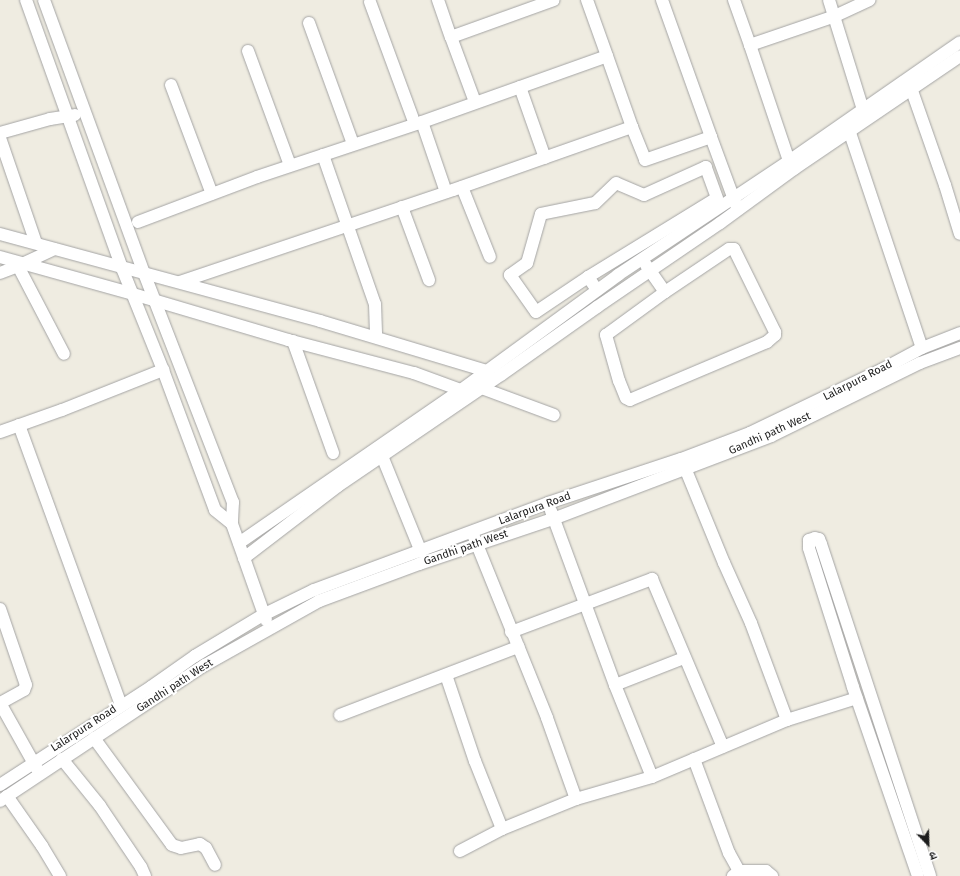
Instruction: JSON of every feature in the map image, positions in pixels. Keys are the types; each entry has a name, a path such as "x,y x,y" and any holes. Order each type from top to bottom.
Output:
{"street":[{"path":"26,0 122,268 163,370 215,510 232,524"},
{"path":"438,0 450,37 475,102"},
{"path":"450,37 554,0"},
{"path":"587,0 645,160 711,137"},
{"path":"662,0 736,204"},
{"path":"734,0 790,161"},
{"path":"829,0 865,114"},
{"path":"750,45 835,16 869,0"},
{"path":"47,2 144,273 233,502 232,524 263,615 270,628"},
{"path":"370,2 446,192"},
{"path":"309,23 353,144"},
{"path":"244,558 465,387 601,288 642,259 794,169 960,42"},
{"path":"248,51 290,165"},
{"path":"138,222 290,165 418,123 607,56"},
{"path":"865,114 911,88 960,56"},
{"path":"171,85 212,194"},
{"path":"520,87 544,158"},
{"path":"911,88 945,185 960,234"},
{"path":"0,133 86,112"},
{"path":"180,282 462,187 632,127"},
{"path":"239,543 380,452 420,429 482,388 650,271 790,161 848,127"},
{"path":"848,127 922,348"},
{"path":"0,138 36,243"},
{"path":"323,155 375,304 376,337"},
{"path":"706,167 718,198 588,277 536,312 510,275 527,263 541,214 595,203 616,183 644,195 706,167"},
{"path":"462,187 490,257"},
{"path":"402,207 429,280"},
{"path":"0,234 122,268 180,282 376,337 487,371"},
{"path":"0,272 21,265 54,249"},
{"path":"729,249 734,249 775,332 774,336 767,342 630,400 626,398 619,381 606,335 665,292 729,249"},
{"path":"0,257 21,265 155,300 293,341 465,387 482,388 554,415"},
{"path":"642,259 665,292"},
{"path":"21,265 64,354"},
{"path":"588,277 613,296"},
{"path":"543,330 551,340"},
{"name":"Lalarpura Road","path":"0,784 195,656 263,615 314,590 421,552 548,503 683,464 881,370 922,348 960,333"},
{"path":"293,341 333,453"},
{"name":"Gandhi path West","path":"3,798 205,665 318,602 477,544 553,519 683,464 771,436 920,363 960,348"},
{"path":"0,432 62,410 163,370"},
{"path":"19,425 121,705"},
{"path":"380,452 421,552"},
{"path":"683,464 724,563 752,623 787,720"},
{"path":"548,503 587,605 615,685 652,778"},
{"path":"473,532 547,718 576,799"},
{"path":"918,876 902,809 896,771 821,544 819,539 815,538 809,540 809,548 883,775 902,809 930,876"},
{"path":"512,632 587,605 652,579 684,658 723,747"},
{"path":"0,609 26,685 24,690 0,703 40,773"},
{"path":"340,715 518,646"},
{"path":"615,685 684,658"},
{"path":"446,675 475,761 502,829"},
{"path":"857,697 868,683"},
{"path":"460,851 502,829 576,799 652,778 787,720 857,697 873,701"},
{"path":"94,738 172,845 181,848 200,844 206,848 215,865"},
{"path":"62,759 100,806 141,867 145,876"},
{"path":"694,759 736,874 766,871 772,876"},
{"path":"883,775 896,771"},
{"path":"3,798 42,846 60,876"}]}
